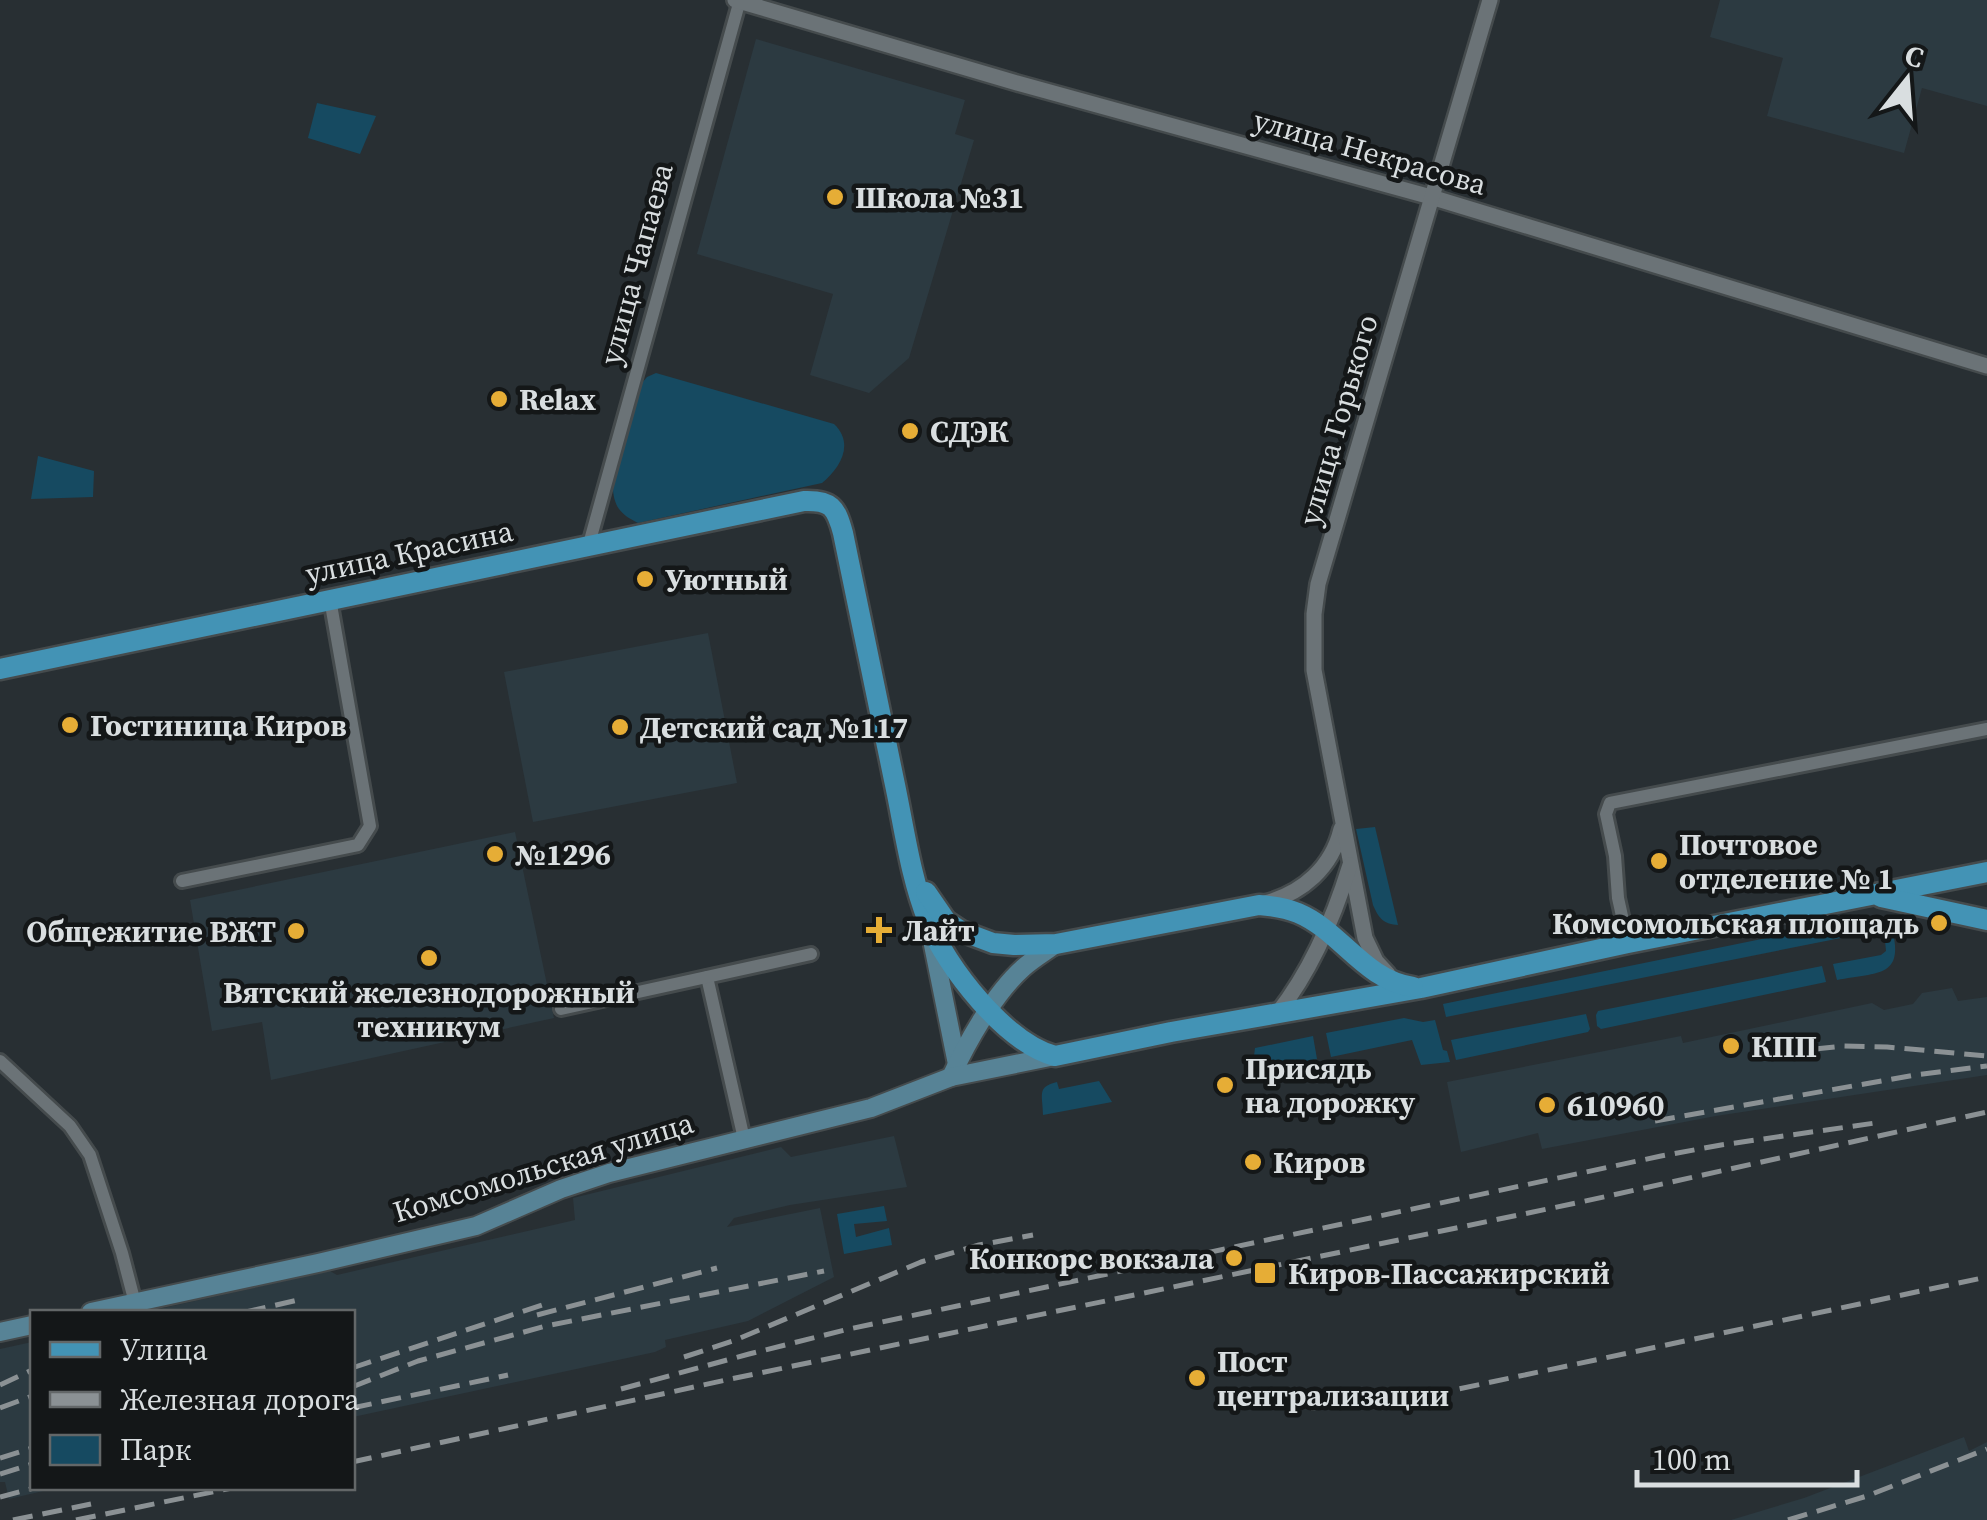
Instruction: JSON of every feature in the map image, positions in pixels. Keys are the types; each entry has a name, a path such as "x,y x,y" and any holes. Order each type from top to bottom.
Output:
{"main road":[{"name":"улица Красина","path":"0,669 589,544 820,500 839,517 914,874"},
{"name":"Комсомольская улица","path":"101,1310 476,1226 560,1189 609,1173 871,1108 954,1071 1277,1014 1987,872"},
{"path":"914,874 928,920 954,1071"},
{"path":"914,874 946,921 982,940 1056,944 1259,905 1296,912 1325,930 1371,970 1413,987"},
{"name":"Комсомольская улица","path":"1869,895 1987,920"},
{"path":"928,920 950,964 990,1010 1022,1039 1056,1056"},
{"path":"954,1071 1014,977 1056,944"},
{"path":"0,1332 30,1325"}],"street":[{"name":"улица Некрасова","path":"739,0 1017,83 1431,197 1987,366"},
{"name":"улица Чапаева","path":"589,544 739,0"},
{"name":"улица Горького","path":"1413,987 1386,973 1365,938 1314,670 1314,614 1318,584 1490,0"},
{"path":"182,881 358,845 370,826 330,599"},
{"path":"1628,943 1606,814 1610,803 1987,729"},
{"path":"1259,905 1296,891 1313,878 1330,858 1342,825"},
{"path":"1277,1014 1325,930 1350,864"},
{"path":"560,1008 812,954"},
{"path":"706,977 744,1138"},
{"path":"0,1061 70,1126 90,1155 135,1303"}],"shaded area":[{"path":"1720,0 1987,0 1987,106 1922,88 1904,153 1767,116 1783,58 1710,37"},
{"name":"Школа №31","path":"756,39 965,100 955,134 974,140 909,358 869,393 810,375 833,294 697,254"},
{"name":"Детский сад №117","path":"708,633 737,783 533,822 504,672"},
{"path":"515,832 554,1018 271,1080 262,1022 212,1031 190,900"},
{"path":"1952,988 1958,1001 1987,997 1987,1075 1716,1116 1542,1149 1538,1133 1461,1152 1447,1082 1681,1036 1683,1043 1872,1003 1884,1010 1913,1004 1922,993"},
{"path":"894,1136 907,1187 734,1218 727,1227 820,1208 834,1277 748,1321 665,1340 666,1347 655,1352 355,1417 355,1310 154,1310 330,1271 337,1275 575,1220 573,1198 781,1147 791,1157"},
{"path":"30,1342 30,1490 47,1490 9,1499 5,1482 0,1482 0,1349"},
{"path":"1964,1437 1969,1451 1987,1442 1987,1520 1731,1520 1804,1498"}],"green space":[{"path":"317,103 376,116 360,154 308,138"},
{"path":"656,373 834,424 844,440 843,455 822,483 638,523 620,510 613,489 641,384"},
{"path":"38,456 94,471 93,497 31,499"},
{"path":"1375,827 1398,925 1382,920 1373,905 1356,829"},
{"path":"1870,917 1881,917 1891,925 1895,942 1892,964 1876,973 1837,980 1833,964 1886,951 1884,930 1873,926"},
{"path":"1860,919 1864,931 1861,934 1446,1017 1443,1004"},
{"path":"1822,966 1826,982 1601,1029 1597,1026 1598,1011"},
{"path":"1586,1014 1588,1032 1456,1060 1451,1040"},
{"path":"1404,1018 1435,1020 1450,1062 1421,1065 1412,1040 1331,1057 1326,1033"},
{"path":"1313,1036 1317,1059 1252,1072 1255,1048"},
{"path":"1099,1081 1112,1102 1043,1115 1042,1093 1046,1086 1057,1082 1059,1089"},
{"path":"884,1206 887,1221 854,1224 856,1237 889,1228 892,1245 844,1254 837,1214"}],"railway":[{"path":"1755,1055 1844,1046 1987,1056"},
{"path":"1655,1121 1987,1066"},
{"path":"355,1461 1581,1202 1987,1112"},
{"path":"621,1389 849,1329 1661,1156 1882,1122"},
{"path":"684,1357 733,1341 921,1262 1033,1235"},
{"path":"537,1315 717,1268"},
{"path":"355,1386 418,1361 546,1326 824,1271"},
{"path":"1311,1408 1449,1391 1987,1277"},
{"path":"255,1310 302,1299"},
{"path":"355,1367 551,1302"},
{"path":"0,1385 30,1371"},
{"path":"355,1407 508,1375"},
{"path":"0,1408 30,1397"},
{"path":"0,1458 30,1449"},
{"path":"1788,1520 1867,1496 1987,1449"},
{"path":"0,1474 30,1465"},
{"path":"0,1497 30,1489"},
{"path":"76,1520 222,1490"},
{"path":"13,1520 91,1504"}],"place":[{"name":"Школа №31","path":"835,197"},
{"name":"Relax","path":"499,399"},
{"name":"СДЭК","path":"910,431"},
{"name":"Уютный","path":"645,579"},
{"name":"Гостиница Киров","path":"70,725"},
{"name":"Детский сад №117","path":"620,727"},
{"name":"№1296","path":"495,854"},
{"name":"Почтовое отделение № 1","path":"1659,861"},
{"name":"Комсомольская площадь","path":"1939,923"},
{"name":"Лайт","path":"879,930"},
{"name":"Общежитие ВЖТ","path":"296,931"},
{"name":"Вятский железнодорожный техникум","path":"429,958"},
{"name":"КПП","path":"1731,1046"},
{"name":"Присядь на дорожку","path":"1225,1085"},
{"name":"610960","path":"1547,1105"},
{"name":"Киров","path":"1253,1162"},
{"name":"Конкорс вокзала","path":"1234,1258"},
{"name":"Киров-Пассажирский","path":"1265,1273"},
{"name":"Пост централизации","path":"1197,1378"}]}
